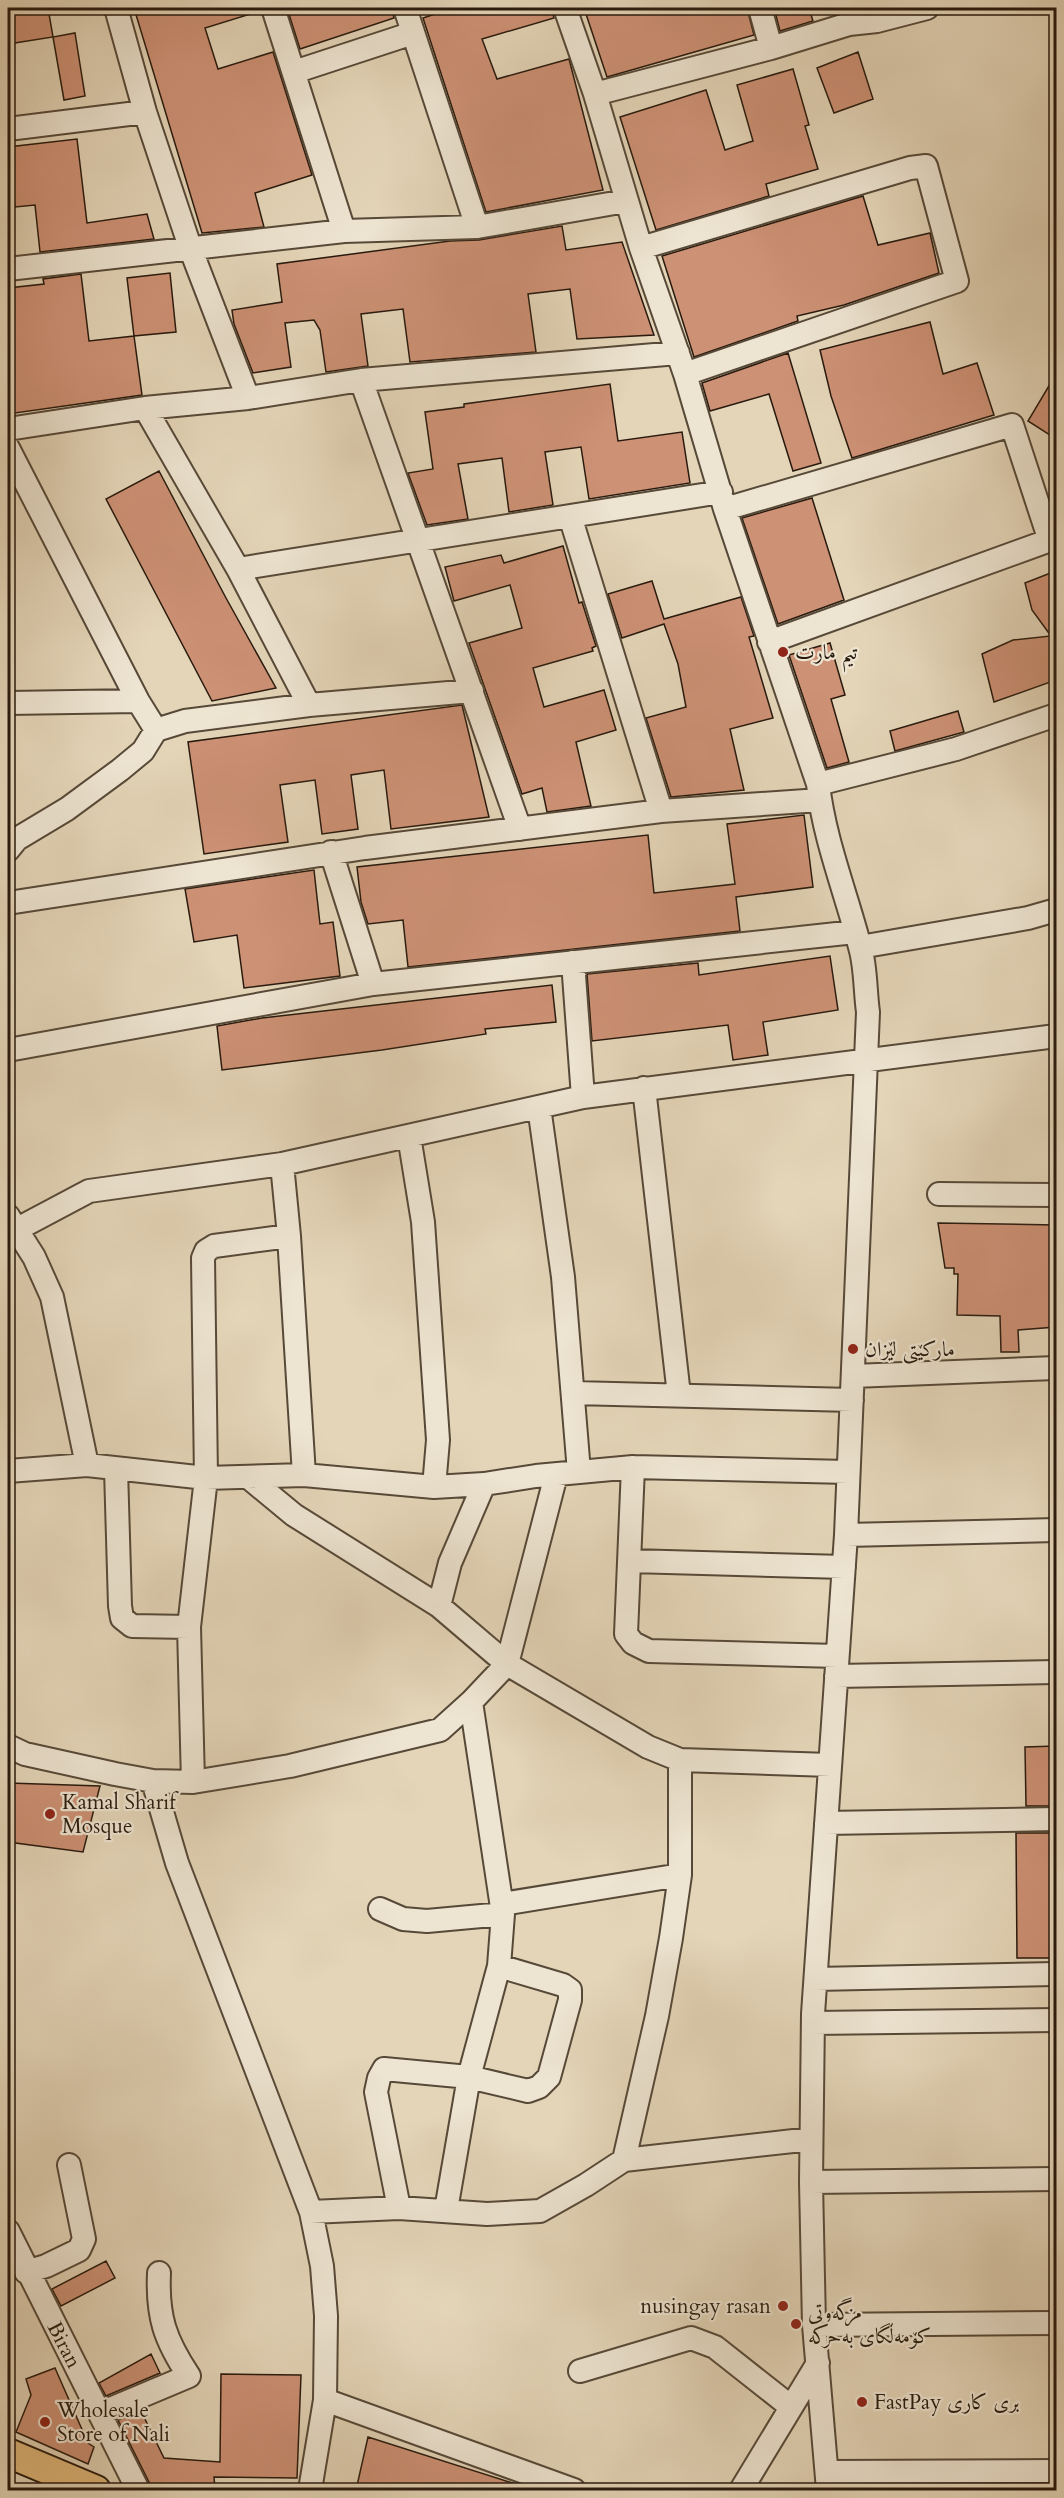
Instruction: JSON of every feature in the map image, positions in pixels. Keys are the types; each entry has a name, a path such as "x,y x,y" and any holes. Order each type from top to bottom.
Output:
{"main road":[{"path":"8,2453 79,2488"}],"street":[{"path":"116,8 145,112 191,250 248,398"},
{"path":"273,8 344,231"},
{"path":"405,8 477,227"},
{"path":"566,8 595,94 641,248 682,364 723,500 769,642 788,690 819,792 858,940 868,1012 846,1535 813,2023 811,2182 814,2325 828,2481 1056,2471"},
{"path":"760,8 771,48"},
{"path":"595,94 771,48 849,24 878,21 927,9"},
{"path":"294,72 413,33"},
{"path":"8,129 145,112"},
{"path":"8,429 146,408 248,398 362,380 682,364 957,281 926,166 910,168 641,248"},
{"path":"8,269 344,231 477,227 626,201"},
{"path":"362,380 520,829"},
{"path":"146,408 238,569 309,705"},
{"path":"238,569 570,516 723,500 1012,425 1053,540 769,642"},
{"path":"8,448 138,700 156,730"},
{"path":"570,516 661,811"},
{"path":"11,843 67,809 120,770 143,751 156,730 185,721 309,705 472,691"},
{"path":"8,704 138,700"},
{"path":"8,903 330,852 819,792 1056,715"},
{"path":"330,852 373,984"},
{"path":"8,1050 373,984 573,962 858,940 1028,918 1056,910"},
{"path":"573,962 583,1097"},
{"path":"87,1465 52,1297 34,1257 10,1226 89,1191 282,1164 583,1097 1056,1036"},
{"path":"644,1089 679,1395"},
{"path":"539,1107 563,1278 579,1472"},
{"path":"409,1136 423,1222 438,1440 434,1487"},
{"path":"282,1164 290,1236 304,1475"},
{"path":"939,1194 1056,1195"},
{"path":"193,1782 189,1627 206,1479 203,1258 206,1251 214,1246 290,1236"},
{"path":"853,1376 1056,1368"},
{"path":"574,1393 852,1400"},
{"path":"8,1471 87,1465 206,1479 304,1475 434,1487 484,1484 633,1467 849,1472"},
{"path":"633,1467 631,1561 626,1634 633,1643 649,1651 836,1666 1056,1672"},
{"path":"117,1469 122,1618 132,1626 189,1627"},
{"path":"8,1746 25,1754 153,1781 193,1782 290,1766 440,1730 471,1702 507,1664 556,1475"},
{"path":"248,1477 294,1515 439,1606 507,1664 648,1747 680,1760 830,1765"},
{"path":"439,1606 450,1563 484,1484"},
{"path":"846,1535 1056,1530"},
{"path":"631,1561 844,1568"},
{"path":"446,2210 469,2077 499,1966 503,1909 471,1702"},
{"path":"624,2160 657,2016 680,1875 680,1760"},
{"path":"153,1781 177,1863 311,2212 323,2276 326,2316 325,2400 310,2490"},
{"path":"826,1823 1056,1819"},
{"path":"380,1910 402,1919 427,1921 680,1875"},
{"path":"399,2208 376,2092 384,2069 469,2077 528,2091 539,2087 549,2077 570,2000 570,1990 563,1985 499,1966"},
{"path":"816,1979 1056,1974"},
{"path":"813,2023 1056,2020"},
{"path":"311,2212 399,2208 487,2214 540,2211 624,2160 812,2139"},
{"path":"26,2272 46,2266 79,2250 84,2239 69,2165"},
{"path":"811,2182 1056,2179"},
{"name":"Biran","path":"8,2231 26,2272 138,2490"},
{"path":"100,2413 189,2376 172,2350 158,2303 159,2273"},
{"path":"814,2325 1056,2323"},
{"path":"580,2372 691,2338 715,2347 791,2408"},
{"path":"741,2490 818,2363"},
{"path":"325,2400 574,2490"}],"building":[{"path":"8,8 48,8 53,37 8,44"},
{"path":"134,8 260,8 260,11 205,28 218,69 273,52 312,175 255,193 264,227 202,233"},
{"path":"287,8 392,8 394,18 300,49"},
{"path":"453,8 552,8 554,18 482,39 497,79 569,59 603,190 486,212 423,18"},
{"path":"584,8 747,8 754,35 607,77"},
{"path":"774,8 809,8 813,21 780,31"},
{"path":"75,33 85,96 64,100 53,37"},
{"path":"858,52 873,99 834,113 817,68"},
{"path":"793,69 809,125 805,126 818,169 766,184 769,196 656,230 620,117 706,90 725,150 753,141 737,85"},
{"path":"77,139 87,223 147,214 154,239 40,252 35,205 15,207 8,147"},
{"path":"863,196 878,245 930,233 939,273 844,305 797,316 798,321 694,357 662,256"},
{"path":"562,226 566,250 622,242 654,335 577,339 570,289 528,294 536,352 410,362 403,309 361,314 368,366 326,372 320,330 314,320 285,323 291,367 253,373 234,324 232,310 282,302 277,264 450,241 479,240"},
{"path":"170,273 176,332 134,336 127,278"},
{"path":"81,274 89,341 134,336 142,395 8,414 8,288 44,284 43,279"},
{"path":"930,322 943,374 977,363 994,415 852,458 831,396 820,350"},
{"path":"788,353 821,463 793,471 769,394 710,411 702,383"},
{"path":"1056,374 1056,439 1028,421"},
{"path":"610,384 618,441 682,432 690,483 589,499 581,447 545,452 553,505 509,512 502,458 458,464 468,519 427,525 408,473 433,469 425,412 464,407 464,404"},
{"path":"159,471 276,688 212,701 106,499"},
{"path":"812,498 844,600 778,624 742,518"},
{"path":"563,546 579,603 582,602 596,646 592,648 593,651 533,668 544,707 604,690 616,730 576,742 591,806 547,812 542,788 522,794 469,643 522,628 510,585 454,601 445,567 501,555 504,563"},
{"path":"1053,572 1056,583 1056,680 994,702 982,654 1013,640 1051,636 1032,610 1025,583"},
{"path":"652,581 664,619 741,597 754,636 749,637 773,718 730,729 744,790 671,797 646,718 686,707 678,664 664,624 622,638 608,594"},
{"path":"830,643 845,695 831,699 849,762 827,768 789,655"},
{"path":"462,705 489,817 391,829 384,770 351,775 358,829 322,834 315,780 280,785 288,842 204,854 188,742"},
{"path":"958,711 964,732 895,751 890,731"},
{"path":"804,815 813,887 736,897 740,931 408,967 403,920 368,924 361,902 357,867 648,835 654,893 735,884 727,824"},
{"path":"314,870 320,924 333,922 340,976 244,988 237,935 194,942 185,889"},
{"path":"830,956 838,1010 763,1022 768,1055 733,1060 728,1025 592,1041 587,974 698,963 699,975"},
{"path":"552,985 556,1022 485,1029 486,1034 382,1050 222,1070 217,1026 262,1018"},
{"path":"938,1223 1056,1225 1056,1327 1018,1330 1019,1352 1001,1352 1000,1316 957,1315 958,1274 954,1274 954,1268 945,1268"},
{"path":"1056,1746 1056,1806 1026,1806 1025,1747"},
{"name":"Kamal Sharif Mosque","path":"8,1783 100,1786 83,1852 8,1842"},
{"path":"1016,1833 1056,1833 1056,1958 1017,1958"},
{"path":"106,2261 115,2278 61,2306 52,2289"},
{"path":"151,2354 160,2373 106,2396 99,2383"},
{"path":"55,2368 88,2443 94,2447 88,2464 16,2432 31,2395 26,2379"},
{"path":"221,2374 301,2375 297,2478 214,2477 215,2489 151,2486 118,2420 141,2411 164,2458 220,2462"},
{"path":"368,2437 525,2487 524,2490 356,2490"}],"place":[{"name":"تيم مارت","path":"783,652"},
{"name":"مارکێتی لێزان","path":"853,1349"},
{"name":"Kamal Sharif Mosque","path":"50,1814"},
{"name":"nusingay rasan","path":"783,2306"},
{"name":"مزگەوتی کۆمەڵگای بەحرکە","path":"796,2324"},
{"name":"FastPay بری كاری","path":"862,2402"},
{"name":"Wholesale Store of Nali","path":"45,2422"}]}
